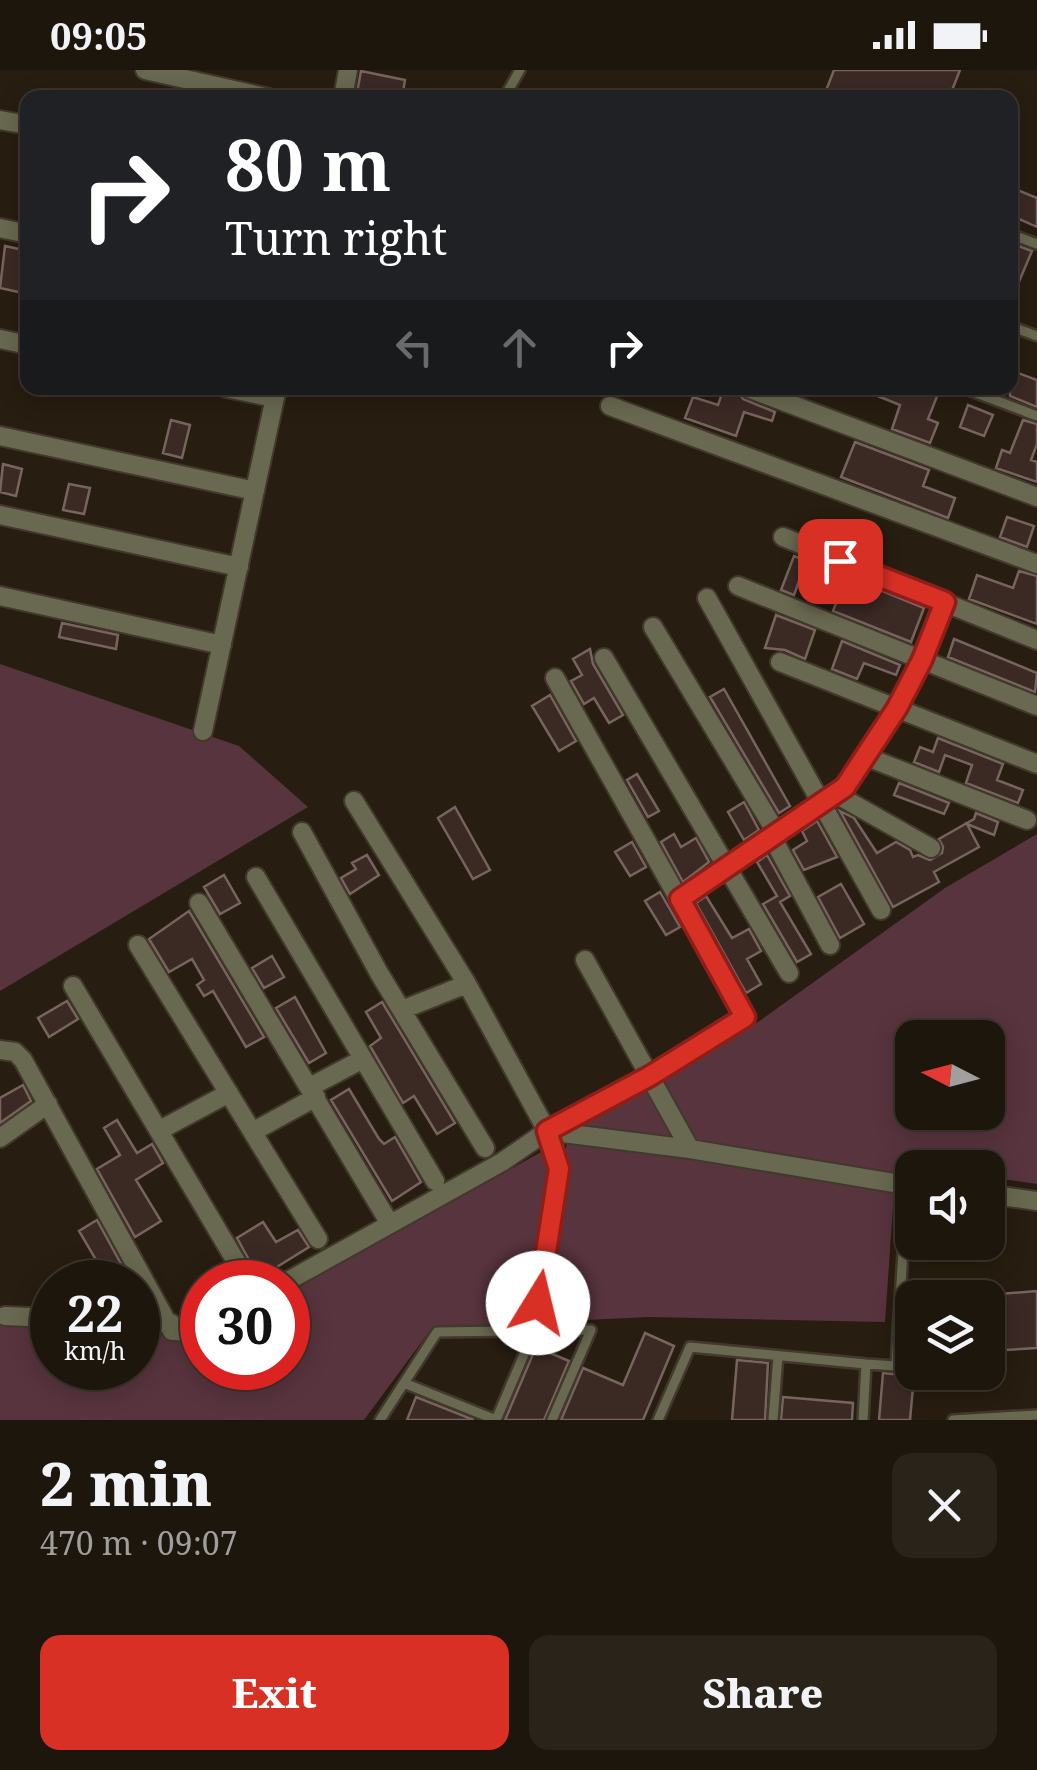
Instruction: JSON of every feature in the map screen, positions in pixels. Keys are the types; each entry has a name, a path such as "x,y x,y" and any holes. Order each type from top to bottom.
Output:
{"street":[{"path":"146,70 234,90"},
{"path":"203,731 276,395"},
{"path":"767,395 1037,497"},
{"path":"610,406 1037,564"},
{"path":"0,436 255,491"},
{"path":"0,515 238,567"},
{"path":"784,537 1037,640"},
{"path":"738,586 1037,706"},
{"path":"0,596 222,645"},
{"path":"706,598 827,798 881,910"},
{"path":"680,899 845,787 897,708 945,602"},
{"path":"653,627 774,834 830,945"},
{"path":"604,658 789,973"},
{"path":"780,662 1037,764"},
{"path":"310,1269 502,1162 547,1131 650,1076 745,1017 555,678"},
{"path":"867,757 1027,820"},
{"path":"827,798 931,848"},
{"path":"354,801 468,984 547,1131 559,1169 534,1331"},
{"path":"302,832 485,1148"},
{"path":"256,878 434,1181"},
{"path":"199,903 390,1224"},
{"path":"138,946 318,1239"},
{"path":"585,960 690,1149"},
{"path":"404,1010 468,984"},
{"path":"73,986 235,1260"},
{"path":"0,1050 16,1052 24,1060 172,1331 180,1331"},
{"path":"254,1131 363,1059"},
{"path":"160,1130 229,1092"},
{"path":"0,1138 48,1104"},
{"path":"547,1131 690,1149 895,1183"},
{"path":"1005,1196 1037,1201"},
{"path":"5,1316 30,1317"},
{"path":"160,1323 170,1323"}],"lane":[{"path":"982,395 1037,416"},
{"path":"658,1420 690,1347 896,1366 904,1260"},
{"path":"380,1420 438,1332 591,1330 552,1420"},
{"path":"404,1383 496,1420 534,1331"},
{"path":"773,1420 778,1356"},
{"path":"863,1420 866,1364"},
{"path":"954,1420 1037,1415"}],"shaded area":[{"path":"0,664 239,746 308,807 0,991"},
{"path":"1037,834 1037,1184 1005,1179 1005,1150 895,1150 885,1322 649,1317 543,1322 568,1134 758,1022 945,888"},
{"path":"543,1151 551,1181 526,1323 432,1328 364,1420 0,1420 0,1324 30,1326 30,1390 160,1390 160,1335 180,1336 180,1390 310,1390 310,1281"}],"building":[{"path":"834,70 960,70 952,90 827,88"},
{"path":"361,71 405,80 403,90 357,90"},
{"path":"1018,190 1037,198 1037,227 1018,219"},
{"path":"5,246 20,249 20,292 0,288"},
{"path":"1018,246 1032,251 1018,284"},
{"path":"1018,373 1037,380 1037,407 1010,396 1018,395"},
{"path":"722,395 740,395 775,412 772,421 744,412 736,436 685,418 693,397 718,405"},
{"path":"875,395 938,395 928,419 938,423 930,443 892,429 900,405"},
{"path":"968,405 993,415 984,436 960,427"},
{"path":"171,420 190,425 182,458 163,453"},
{"path":"1023,420 1037,424 1037,444 1031,460 1037,462 1037,482 996,468 1002,450 1010,453"},
{"path":"855,442 929,470 923,486 955,498 948,518 841,477"},
{"path":"3,464 22,469 16,496 0,492"},
{"path":"69,484 90,488 84,514 63,510"},
{"path":"1007,517 1034,526 1027,547 1000,537"},
{"path":"794,556 820,566 814,583 800,578 794,595 781,590"},
{"path":"1019,571 1037,576 1037,624 969,599 977,575 1013,588"},
{"path":"846,576 924,608 911,642 833,611"},
{"path":"776,615 815,630 805,659 785,650 765,648"},
{"path":"62,623 118,635 116,649 59,637"},
{"path":"954,639 1037,673 1035,692 948,657"},
{"path":"842,641 900,665 896,675 864,663 857,679 832,669"},
{"path":"590,649 593,664 623,715 609,723 594,698 584,704 571,681 582,675 573,659"},
{"path":"724,689 790,806 779,813 710,697"},
{"path":"550,695 576,741 559,751 532,706"},
{"path":"938,738 1003,764 997,780 1023,790 1018,803 966,783 972,765 945,755 939,772 914,762 920,747 933,752"},
{"path":"637,774 659,811 648,817 627,780"},
{"path":"899,783 949,803 944,814 894,795"},
{"path":"744,802 759,830 744,840 728,812"},
{"path":"455,807 490,870 473,879 438,818"},
{"path":"840,811 854,818 877,853 896,842 910,850 913,857 930,860 942,853 939,839 974,819 976,813 998,822 994,835 967,824 979,847 934,872 939,882 893,907"},
{"path":"817,821 837,857 804,870 793,850 807,841 802,831"},
{"path":"674,834 681,847 696,838 709,862 683,882 661,842"},
{"path":"632,842 646,867 630,876 615,852"},
{"path":"367,855 379,875 350,894 341,878 356,869 352,863"},
{"path":"767,855 790,896 780,902 811,954 797,962 763,904 777,896 757,862"},
{"path":"224,875 240,903 220,914 204,887"},
{"path":"841,884 864,924 840,938 818,897"},
{"path":"660,892 680,927 666,935 645,901"},
{"path":"706,896 732,938 749,929 761,951 747,959 761,984 746,993 696,903"},
{"path":"189,911 264,1037 246,1047 213,991 204,996 197,985 204,980 192,959 169,972 149,939"},
{"path":"272,956 284,977 264,988 252,968"},
{"path":"295,997 326,1053 309,1063 276,1008"},
{"path":"67,1001 78,1019 49,1037 38,1018"},
{"path":"382,1002 455,1123 437,1134 414,1096 403,1103 370,1046 381,1038 366,1012"},
{"path":"23,1085 31,1101 0,1123 0,1098"},
{"path":"349,1089 379,1139 384,1144 395,1137 421,1182 392,1201 331,1100"},
{"path":"117,1120 137,1153 152,1144 163,1163 136,1180 161,1221 135,1237 97,1169 120,1155 104,1128"},
{"path":"97,1220 119,1260 96,1260 79,1231"},
{"path":"263,1222 276,1242 298,1230 309,1247 288,1260 249,1260 237,1238"},
{"path":"1037,1291 1037,1348 1005,1350 1005,1294"},
{"path":"645,1333 674,1346 643,1420 561,1420 583,1368 623,1385"},
{"path":"536,1347 569,1361 544,1420 505,1420"},
{"path":"737,1360 768,1363 765,1420 732,1420"},
{"path":"883,1373 895,1374 895,1390 913,1390 910,1420 879,1420"},
{"path":"416,1397 474,1420 407,1420"},
{"path":"783,1397 853,1403 852,1420 781,1420"}],"route":[{"path":"538,1303 559,1169 547,1131 650,1076 745,1017 680,899 845,787 897,708 922,660 945,602 840,561"}]}
